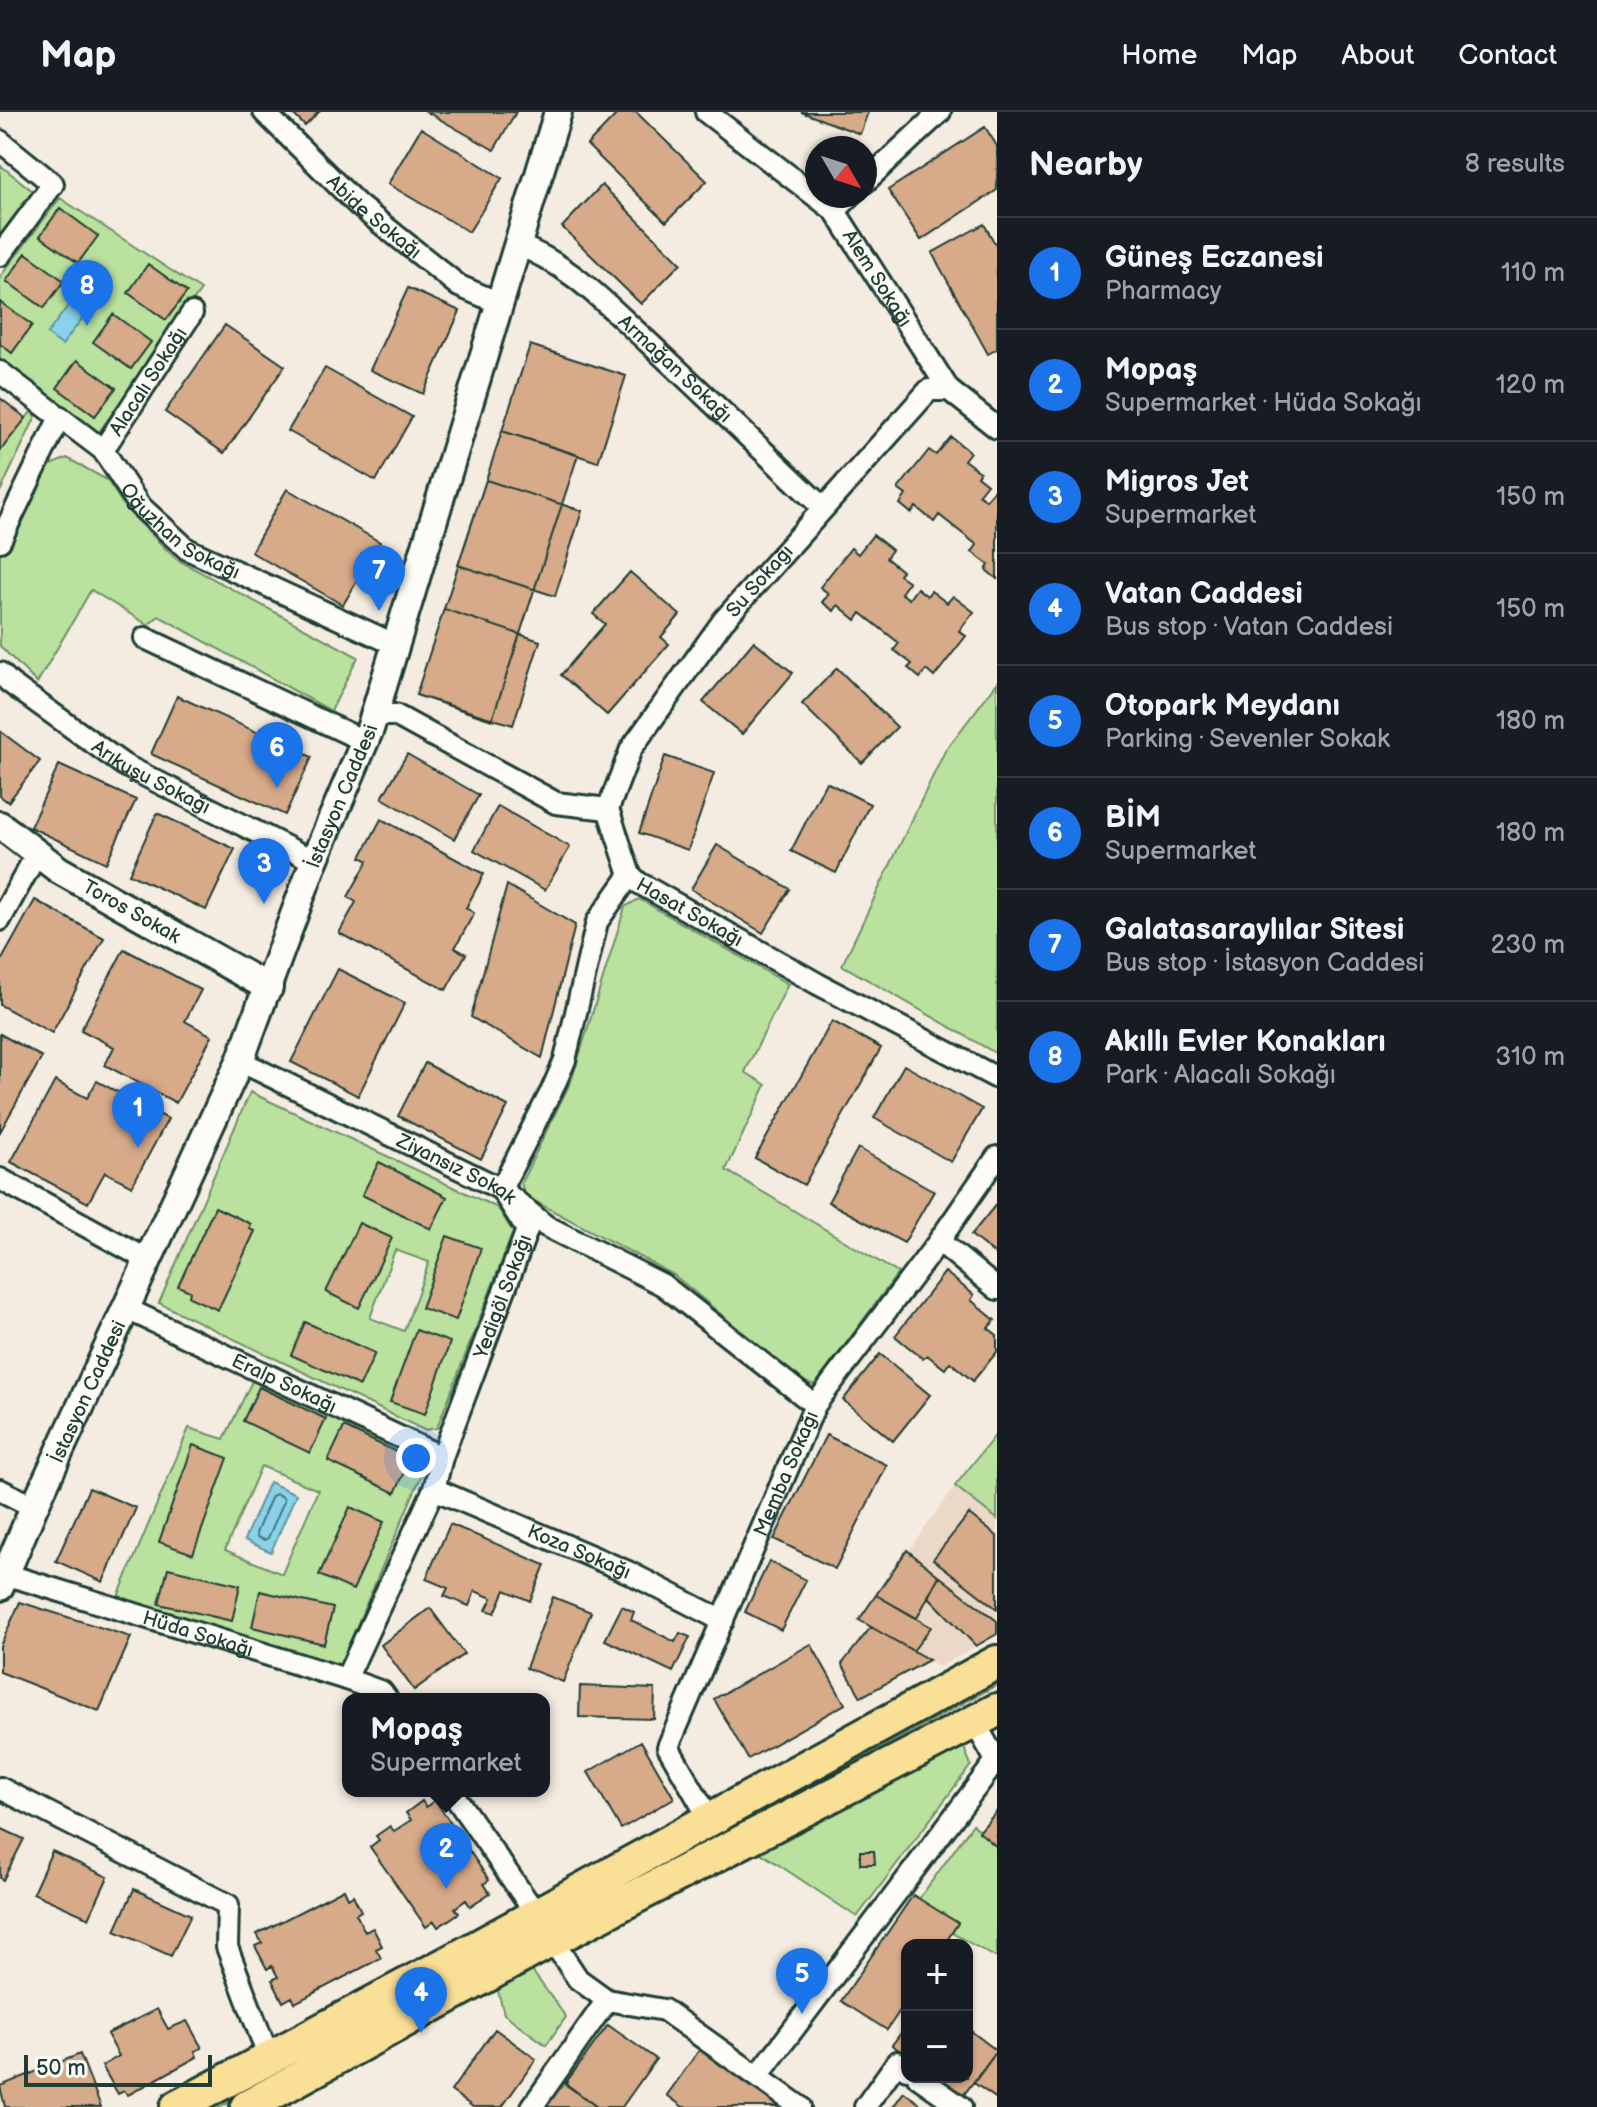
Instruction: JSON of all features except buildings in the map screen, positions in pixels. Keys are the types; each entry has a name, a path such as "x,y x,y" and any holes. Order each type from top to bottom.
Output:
{"main road":[{"path":"247,2107 544,1927 710,1820 997,1662"},
{"path":"177,2107 269,2058 986,1716"}],"street":[{"name":"Abide Sokağı","path":"264,112 358,205 459,286 499,303"},
{"name":"İstasyon Caddesi","path":"2,1580 240,1061 314,861 374,715 558,112"},
{"name":"Alem Sokağı","path":"706,112 835,211 949,390 997,428"},
{"path":"877,171 940,112"},
{"path":"0,141 53,184 0,255"},
{"path":"835,211 838,208"},
{"name":"Armağan Sokağı","path":"517,245 538,252 583,283 823,508"},
{"name":"Alacalı Sokağı","path":"103,450 192,313"},
{"name":"Oğuzhan Sokağı","path":"0,372 103,450 139,505 187,549 394,644"},
{"name":"Su Sokağı","path":"608,809 631,749 723,621 929,390 949,390"},
{"path":"0,541 60,417"},
{"path":"145,638 364,741"},
{"name":"Arıkuşu Sokağı","path":"0,673 124,765 314,861"},
{"path":"374,715 395,715 556,803 608,809"},
{"name":"Hasat Sokağı","path":"608,809 630,875 639,883 818,984 997,1078"},
{"name":"Toros Sokak","path":"0,825 59,870 269,988"},
{"path":"0,920 36,855"},
{"path":"501,1189 565,1060 597,922 630,875"},
{"name":"Ziyansız Sokak","path":"240,1061 501,1189 546,1226 663,1285 815,1405"},
{"name":"Memba Sokağı","path":"710,1820 668,1747 815,1405 939,1241 997,1157"},
{"path":"0,1179 148,1260"},
{"name":"Yedigöl Sokağı","path":"346,1679 434,1489 442,1457 527,1230 501,1189"},
{"path":"939,1241 997,1289"},
{"name":"Eralp Sokağı","path":"127,1309 442,1457"},
{"name":"Koza Sokağı","path":"434,1489 628,1572 723,1621"},
{"path":"0,1490 34,1507"},
{"name":"Hüda Sokağı","path":"2,1580 346,1679 383,1693"},
{"path":"758,2076 996,1762 986,1716"},
{"path":"0,1788 228,1905 227,1947 269,2058"},
{"path":"455,1797 578,1979 607,2000 664,2010 800,2107"},
{"path":"532,2107 607,2000"},
{"path":"865,2107 897,2062 901,2065"},
{"path":"927,2083 961,2107"}],"shaded area":[{"path":"955,1486 997,1519 997,1634 940,1667 859,1620"}],"green space":[{"path":"0,165 34,192 0,235"},
{"path":"60,198 201,290 96,436 0,363 0,277"},
{"path":"31,412 36,416 0,492 0,451"},
{"path":"67,458 107,480 126,509 176,559 358,657 331,711 159,616 148,625 91,590 37,683 0,646 0,553 39,470"},
{"path":"997,683 997,1054 842,965 945,751"},
{"path":"639,899 788,984 745,1072 766,1085 726,1170 898,1273 815,1385 801,1381 674,1275 525,1196 521,1183 572,1079 625,907"},
{"path":"250,1092 498,1208 513,1232 437,1428 424,1430 159,1303","holes":["395,1250 429,1262 404,1331 370,1318"]},
{"path":"254,1377 428,1460 340,1665 117,1599 189,1428 224,1439","holes":["261,1466 318,1490 282,1574 225,1550"]},
{"path":"997,1433 997,1519 955,1486"},
{"path":"997,1675 997,1685 221,2107 204,2107"},
{"path":"960,1738 971,1765 857,1917 758,1851"},
{"path":"973,1824 997,1847 997,1958 973,1945 973,1939 963,1939 952,1933 958,1923 919,1899"},
{"path":"530,1968 566,2017 546,2045 504,2014 497,1987"}],"water":[{"path":"91,275 107,286 62,345 47,334"},
{"path":"269,1482 296,1494 271,1552 244,1540"}],"place":[{"name":"Akıllı Evler Konakları","path":"87,326"},
{"name":"Galatasaraylılar Sitesi","path":"379,611"},
{"name":"BİM","path":"277,788"},
{"name":"Migros Jet","path":"264,904"},
{"name":"Güneş Eczanesi","path":"138,1148"},
{"name":"Mopaş","path":"446,1889"},
{"name":"Otopark Meydanı","path":"802,2014"},
{"name":"Vatan Caddesi","path":"421,2033"}]}
